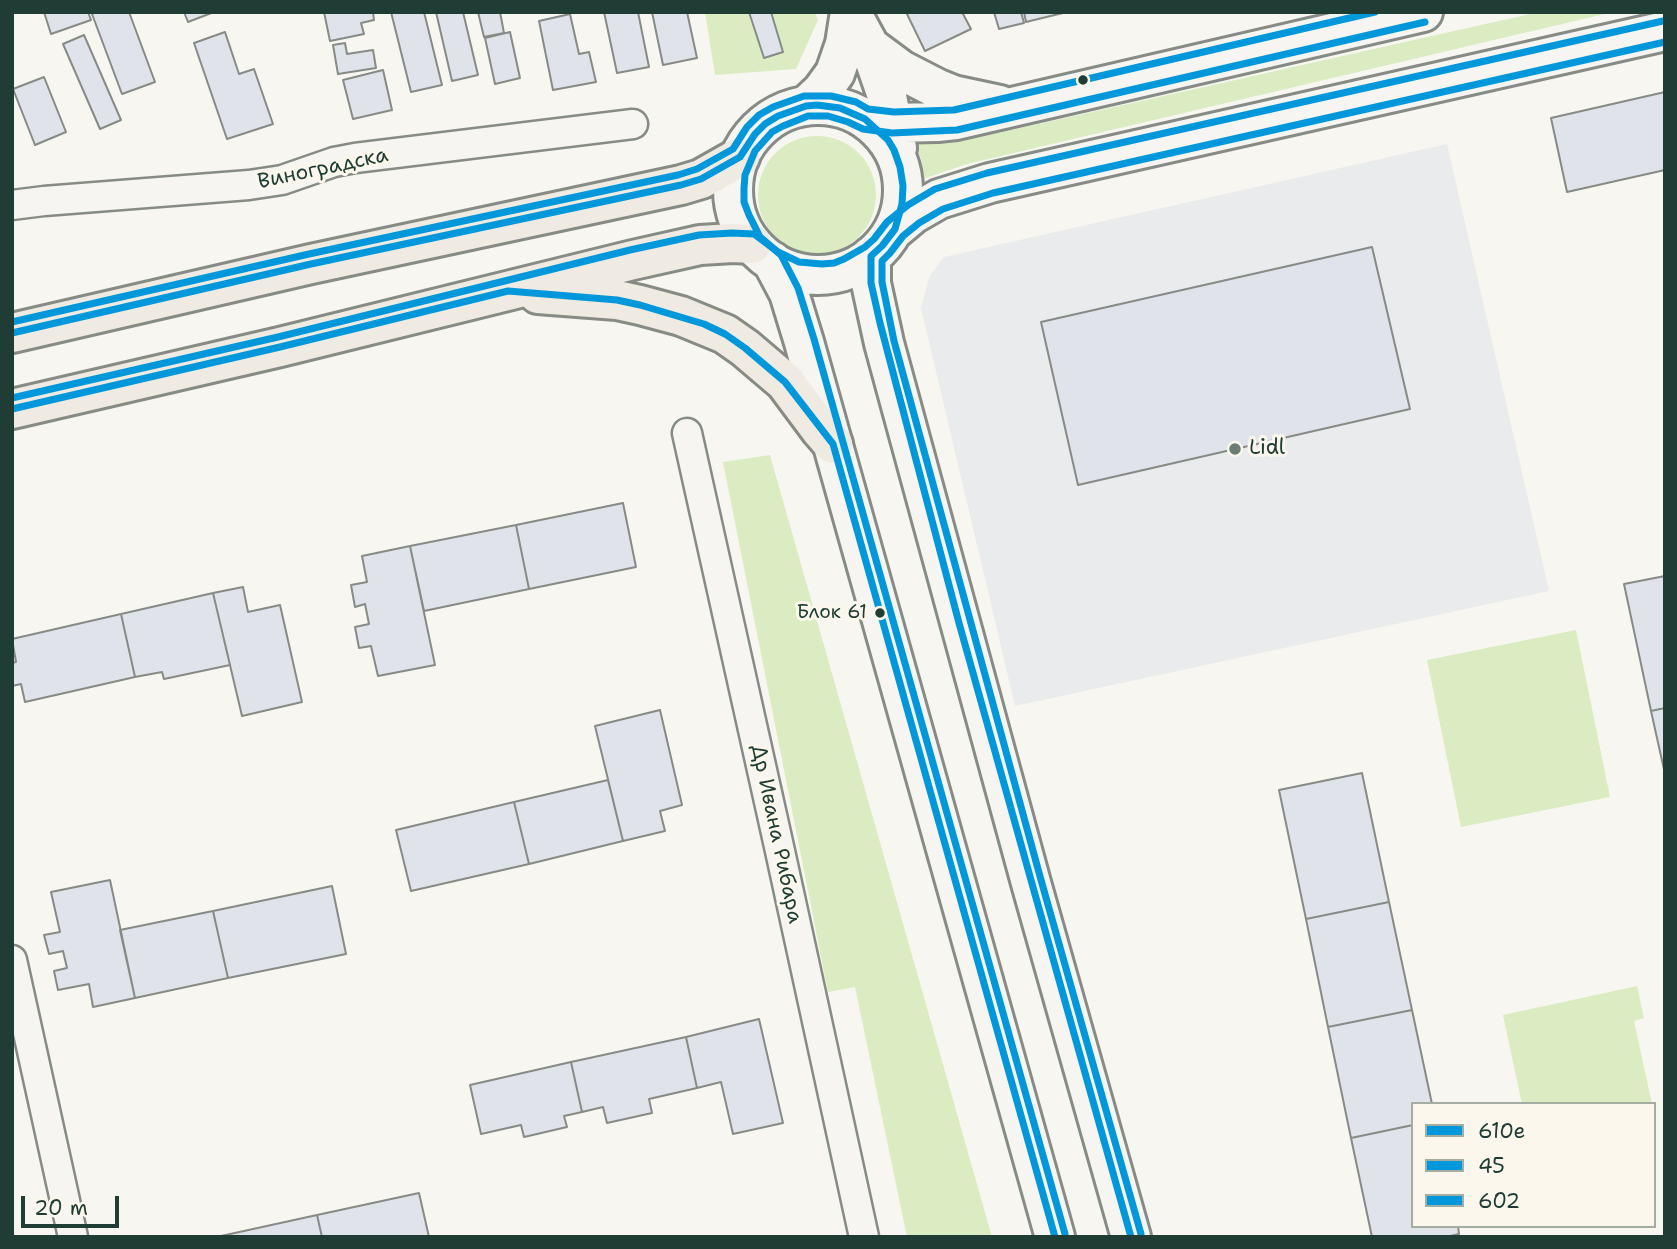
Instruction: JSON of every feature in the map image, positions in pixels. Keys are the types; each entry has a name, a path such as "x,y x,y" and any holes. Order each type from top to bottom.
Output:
{"highway":[{"path":"12,333 311,264 681,186 701,179 740,157"},
{"path":"12,409 700,245 733,243 762,253"},
{"path":"508,291 617,300 681,316 726,334 765,363 785,382 833,444"}],"main road":[{"path":"850,12 870,47 887,96 879,121 900,167 903,186 902,204 883,243 872,283 884,343 1027,870 1131,1237"},
{"path":"806,106 822,91 835,73 845,44 850,12"},
{"path":"1055,1237 804,342 789,293 738,219 734,204 735,172 740,157 765,124 791,110 806,106 840,108 879,121 956,120 1423,12"},
{"path":"762,253 796,272 822,275 848,269 883,243 914,214 939,199 990,183 1665,31"},
{"path":"870,47 901,70 937,89 1012,108"}],"street":[{"name":"Виноградска","path":"12,205 258,184 282,180 334,162 355,158 633,124"},
{"name":"Др Ивана Рибара","path":"687,433 864,1237"},
{"path":"12,960 73,1237"}],"shaded area":[{"name":"Lidl","path":"1447,144 1549,591 1015,706 921,308 929,277 944,257"}],"green space":[{"path":"705,12 815,12 818,20 796,69 715,75"},
{"path":"1539,12 1613,12 967,164 923,179 921,159 914,141 958,142"},
{"path":"817,136 839,141 859,153 871,173 876,195 871,217 859,237 839,249 817,254 795,249 775,237 763,217 758,195 763,173 775,153 795,141"},
{"path":"770,455 992,1237 907,1237 855,987 828,992 723,462"},
{"path":"1576,630 1610,797 1461,827 1427,660"},
{"path":"1637,986 1644,1018 1634,1021 1652,1102 1522,1102 1503,1015"}],"building":[{"path":"44,12 88,12 91,20 51,34"},
{"path":"129,12 155,82 122,94 92,14"},
{"path":"184,12 214,12 188,22"},
{"path":"324,12 373,12 374,20 361,23 364,34 330,41"},
{"path":"391,12 424,12 442,85 411,92"},
{"path":"436,12 463,12 478,75 452,81"},
{"path":"478,12 500,12 504,33 484,37"},
{"path":"604,12 638,12 649,67 617,73"},
{"path":"652,12 687,12 697,58 663,65"},
{"path":"749,12 771,12 783,52 764,58"},
{"path":"906,12 962,12 971,29 925,51"},
{"path":"994,12 1021,12 1024,23 999,29"},
{"path":"1024,12 1067,12 1026,22"},
{"path":"570,14 579,54 589,52 596,82 553,90 539,21"},
{"path":"225,32 239,74 254,69 273,124 227,139 194,43"},
{"path":"510,32 520,78 495,84 485,38"},
{"path":"84,35 121,120 100,129 63,44"},
{"path":"345,43 347,54 373,50 376,68 338,74 333,45"},
{"path":"383,70 392,110 353,119 343,80"},
{"path":"44,77 66,132 35,145 13,89"},
{"path":"1665,92 1665,170 1567,192 1551,118"},
{"path":"1372,247 1410,409 1078,485 1041,322"},
{"path":"623,503 636,567 529,589 516,525"},
{"path":"516,525 529,589 424,611 410,546"},
{"path":"410,546 435,665 378,676 371,646 359,648 355,627 369,624 365,604 355,607 351,585 367,582 362,556"},
{"path":"1665,576 1665,708 1651,711 1624,584"},
{"path":"243,587 248,612 280,605 302,702 242,716 213,593"},
{"path":"213,593 230,665 164,679 162,672 135,677 121,614"},
{"path":"121,614 135,677 25,702 21,684 12,686 12,663 16,662 12,639"},
{"path":"1665,708 1665,774 1651,711"},
{"path":"660,710 682,805 660,811 665,831 623,841 595,726"},
{"path":"1362,773 1389,902 1306,919 1279,790"},
{"path":"608,780 623,841 529,864 514,802"},
{"path":"514,802 529,864 411,891 396,830"},
{"path":"110,880 135,998 93,1007 89,984 58,990 54,971 67,968 63,951 49,954 44,935 60,932 51,892"},
{"path":"332,886 346,954 228,978 213,911"},
{"path":"1389,902 1412,1010 1328,1027 1306,919"},
{"path":"213,911 228,978 135,998 120,930"},
{"path":"1412,1010 1432,1102 1411,1102 1411,1125 1351,1138 1328,1027"},
{"path":"759,1019 783,1123 733,1134 721,1082 697,1088 686,1037"},
{"path":"686,1037 697,1088 649,1099 652,1113 607,1123 603,1107 582,1112 571,1062"},
{"path":"571,1062 582,1112 564,1116 567,1127 524,1137 521,1125 481,1134 470,1085"},
{"path":"1411,1125 1411,1228 1458,1228 1459,1234 1446,1237 1372,1237 1351,1138"},
{"path":"419,1193 429,1237 322,1237 317,1215"},
{"path":"317,1215 322,1237 221,1237 221,1236"}],"transit line":[{"name":"602","path":"12,322 309,254 678,175 697,169 733,149 747,127 759,115 804,96 831,96 856,102 868,109 894,112 954,110 1375,12"},
{"name":"602","path":"12,398 699,235 754,234 778,252 799,262 834,263 865,247 887,222 908,205 935,189 987,173 1663,21"},
{"name":"45","path":"1065,1234 814,339 798,288 781,255 760,237 749,215 744,202 745,175 755,151 772,132 808,116 828,116 863,129 892,133 957,130 1425,22"},
{"name":"45","path":"1141,1234 894,341 882,282 882,261 903,236 919,223 943,209 993,193 1665,42"},
{"name":"610e","path":"12,333 311,264 681,185 701,179 740,157 765,124 806,106 840,108 865,119 888,140 894,150 903,186 902,204 895,229 871,256 871,283 880,323 959,623 1131,1237"},
{"name":"610e","path":"12,409 508,291 617,300 640,305 704,324 745,348 785,382 833,444 1055,1237"}],"place":[{"name":"Lidl","path":"1235,449"},
{"name":"Блок 61","path":"880,613"}]}
